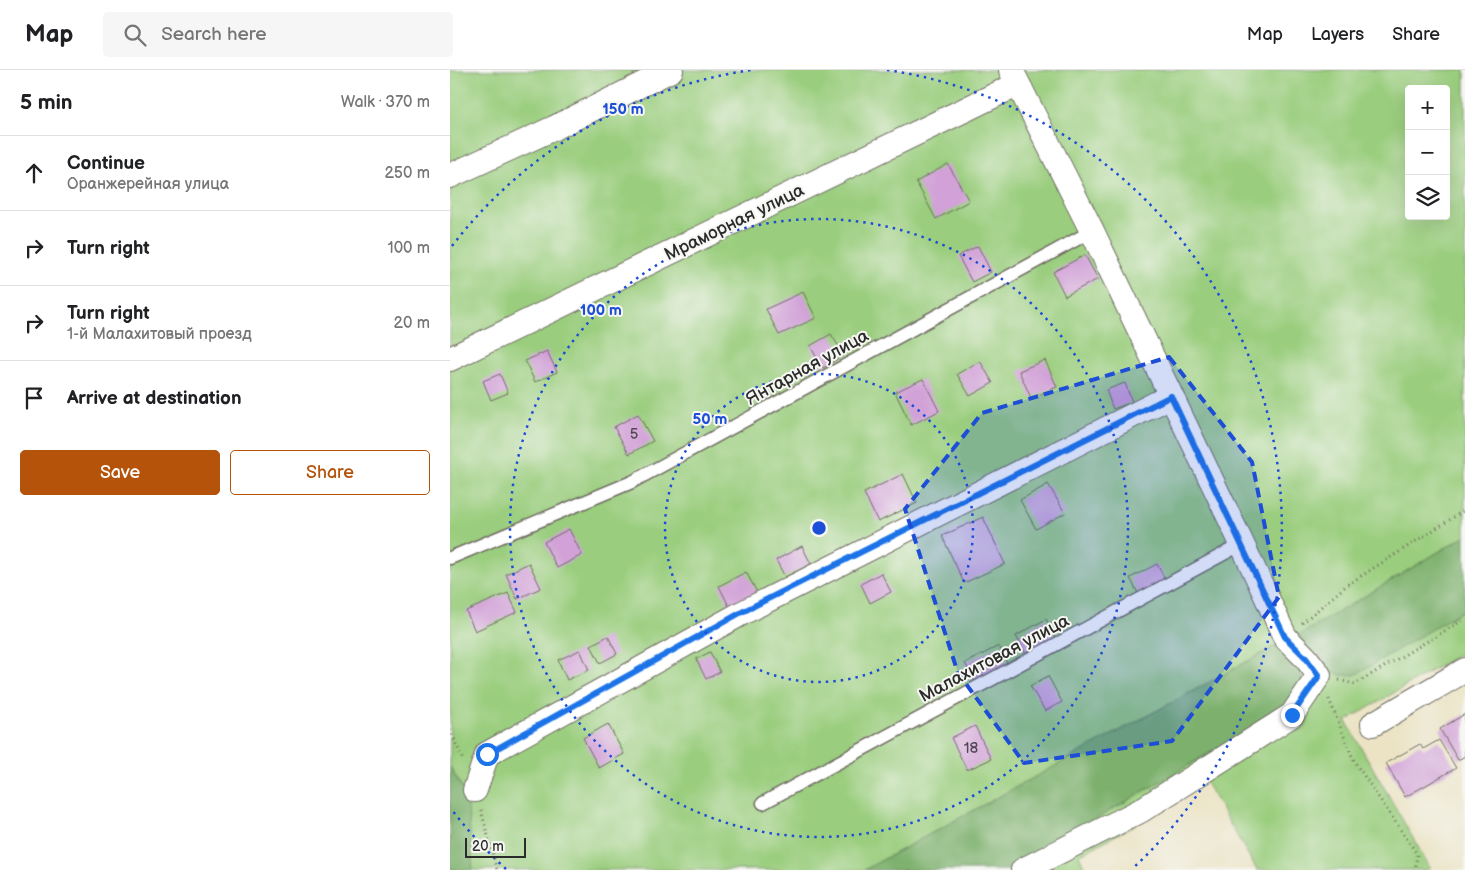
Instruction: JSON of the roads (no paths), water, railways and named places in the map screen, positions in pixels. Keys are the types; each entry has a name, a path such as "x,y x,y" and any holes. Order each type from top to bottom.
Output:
{"street":[{"path":"450,176 554,128 670,70"},
{"path":"1014,77 1092,231 1285,637 1306,658 1319,676 1292,715 1140,810 1023,870"},
{"name":"Мраморная улица","path":"450,359 1014,77"},
{"path":"475,790 487,754 742,612 1171,396"},
{"path":"1372,724 1465,670"}],"lane":[{"name":"Янтарная улица","path":"450,558 632,482 1092,231"},
{"name":"Малахитовая улица","path":"763,803 1242,544"}]}
